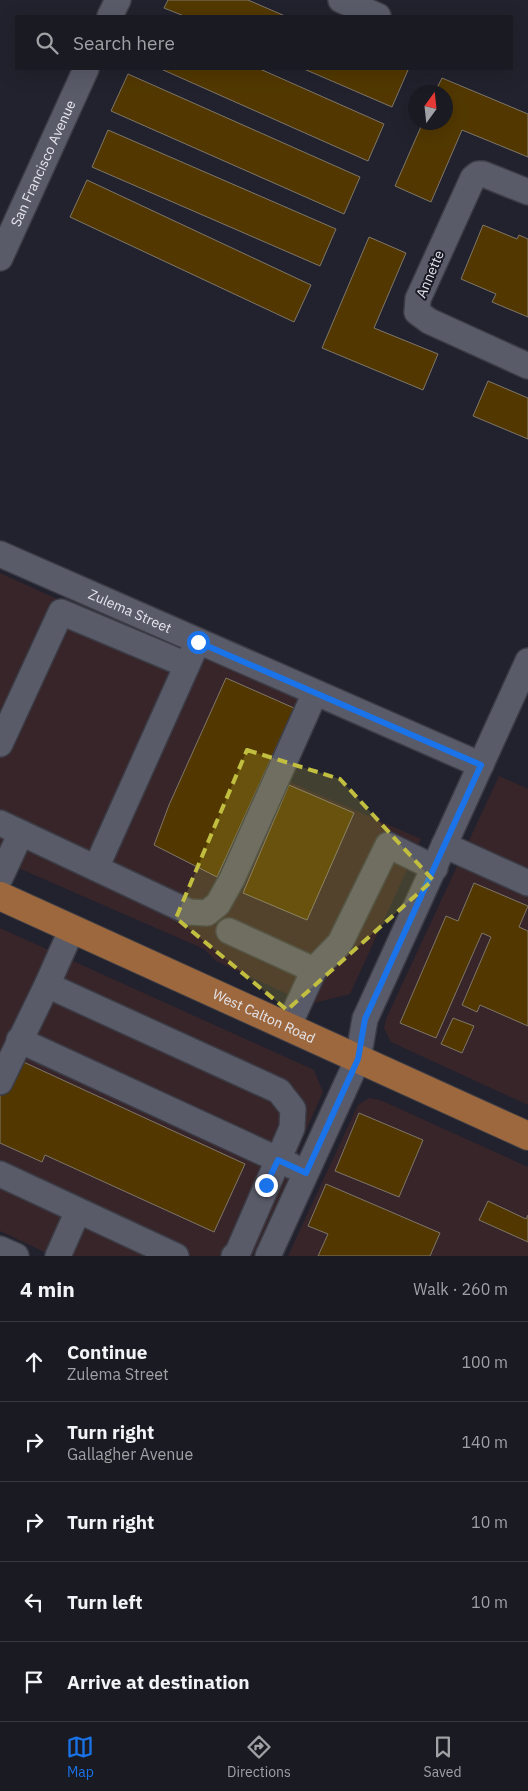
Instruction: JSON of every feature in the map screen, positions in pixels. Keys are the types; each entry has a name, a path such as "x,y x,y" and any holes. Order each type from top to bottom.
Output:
{"main road":[{"name":"West Calton Road","path":"0,896 528,1136"}],"street":[{"path":"110,15 118,0"},
{"path":"341,0 376,15"},
{"name":"San Francisco Avenue","path":"0,258 86,70"},
{"name":"Annette","path":"528,192 483,174 478,174 473,178 416,306 417,312 428,321 528,366"},
{"name":"Zulema Street","path":"0,554 481,765"},
{"path":"0,744 61,612 187,665"},
{"path":"96,868 198,642"},
{"path":"268,1256 358,1059 365,1019 528,662"},
{"path":"0,878 11,828 190,912 207,913 218,904 232,879 315,693"},
{"path":"288,1027 314,970 340,943 388,845 440,856 528,883"},
{"path":"0,1082 19,1040 48,985 72,929"},
{"path":"229,931 314,970"},
{"path":"48,985 279,1091 292,1109 292,1128 238,1252 234,1256"},
{"path":"19,1040 306,1173"},
{"path":"0,1174 176,1256"},
{"path":"58,1256 78,1211"},
{"path":"0,1249 16,1256"}],"highlighted area":[{"path":"247,750 340,779 433,880 287,1010 176,918"}],"shaded area":[{"path":"0,573 176,653 187,628 330,692 290,782 421,839 350,994 309,1004 216,961 204,949 0,860"},
{"path":"499,776 528,789 528,1105 391,1042 384,1028 386,1019"},
{"path":"0,928 314,1070 323,1092 303,1137 289,1177 253,1256 53,1256 0,1231"},
{"path":"369,1098 380,1100 528,1167 528,1256 288,1256 358,1105"}],"building":[{"path":"168,0 248,0 283,15 182,15 164,8"},
{"path":"163,70 262,70 384,124 368,161"},
{"path":"306,70 408,70 392,107"},
{"path":"128,74 360,177 344,214 111,111"},
{"path":"442,78 528,114 528,157 462,130 431,202 395,186 420,130 453,130 453,85 438,85"},
{"path":"108,130 336,229 320,266 92,167"},
{"path":"87,180 311,285 294,322 70,217"},
{"path":"483,225 517,239 519,235 528,239 528,317 492,302 496,294 461,279"},
{"path":"369,237 406,253 374,328 438,354 423,390 322,348"},
{"path":"488,381 528,398 528,439 473,416"},
{"path":"226,678 294,708 217,877 154,845 169,805"},
{"path":"289,785 354,813 307,920 243,893"},
{"path":"474,883 528,906 519,927 528,931 528,1026 480,1005 477,1012 462,1005 491,937 482,933 436,1038 400,1023 446,916 458,921"},
{"path":"453,1018 474,1026 462,1053 441,1044"},
{"path":"17,1059 245,1164 214,1232 45,1155 42,1162 0,1143 0,1096"},
{"path":"359,1113 423,1140 399,1197 335,1171"},
{"path":"326,1184 440,1233 430,1256 318,1256 328,1234 308,1226"},
{"path":"488,1201 526,1219 528,1215 528,1242 479,1220"}],"route":[{"path":"198,642 481,765 365,1019 358,1059 306,1173 278,1160 266,1185"}]}
